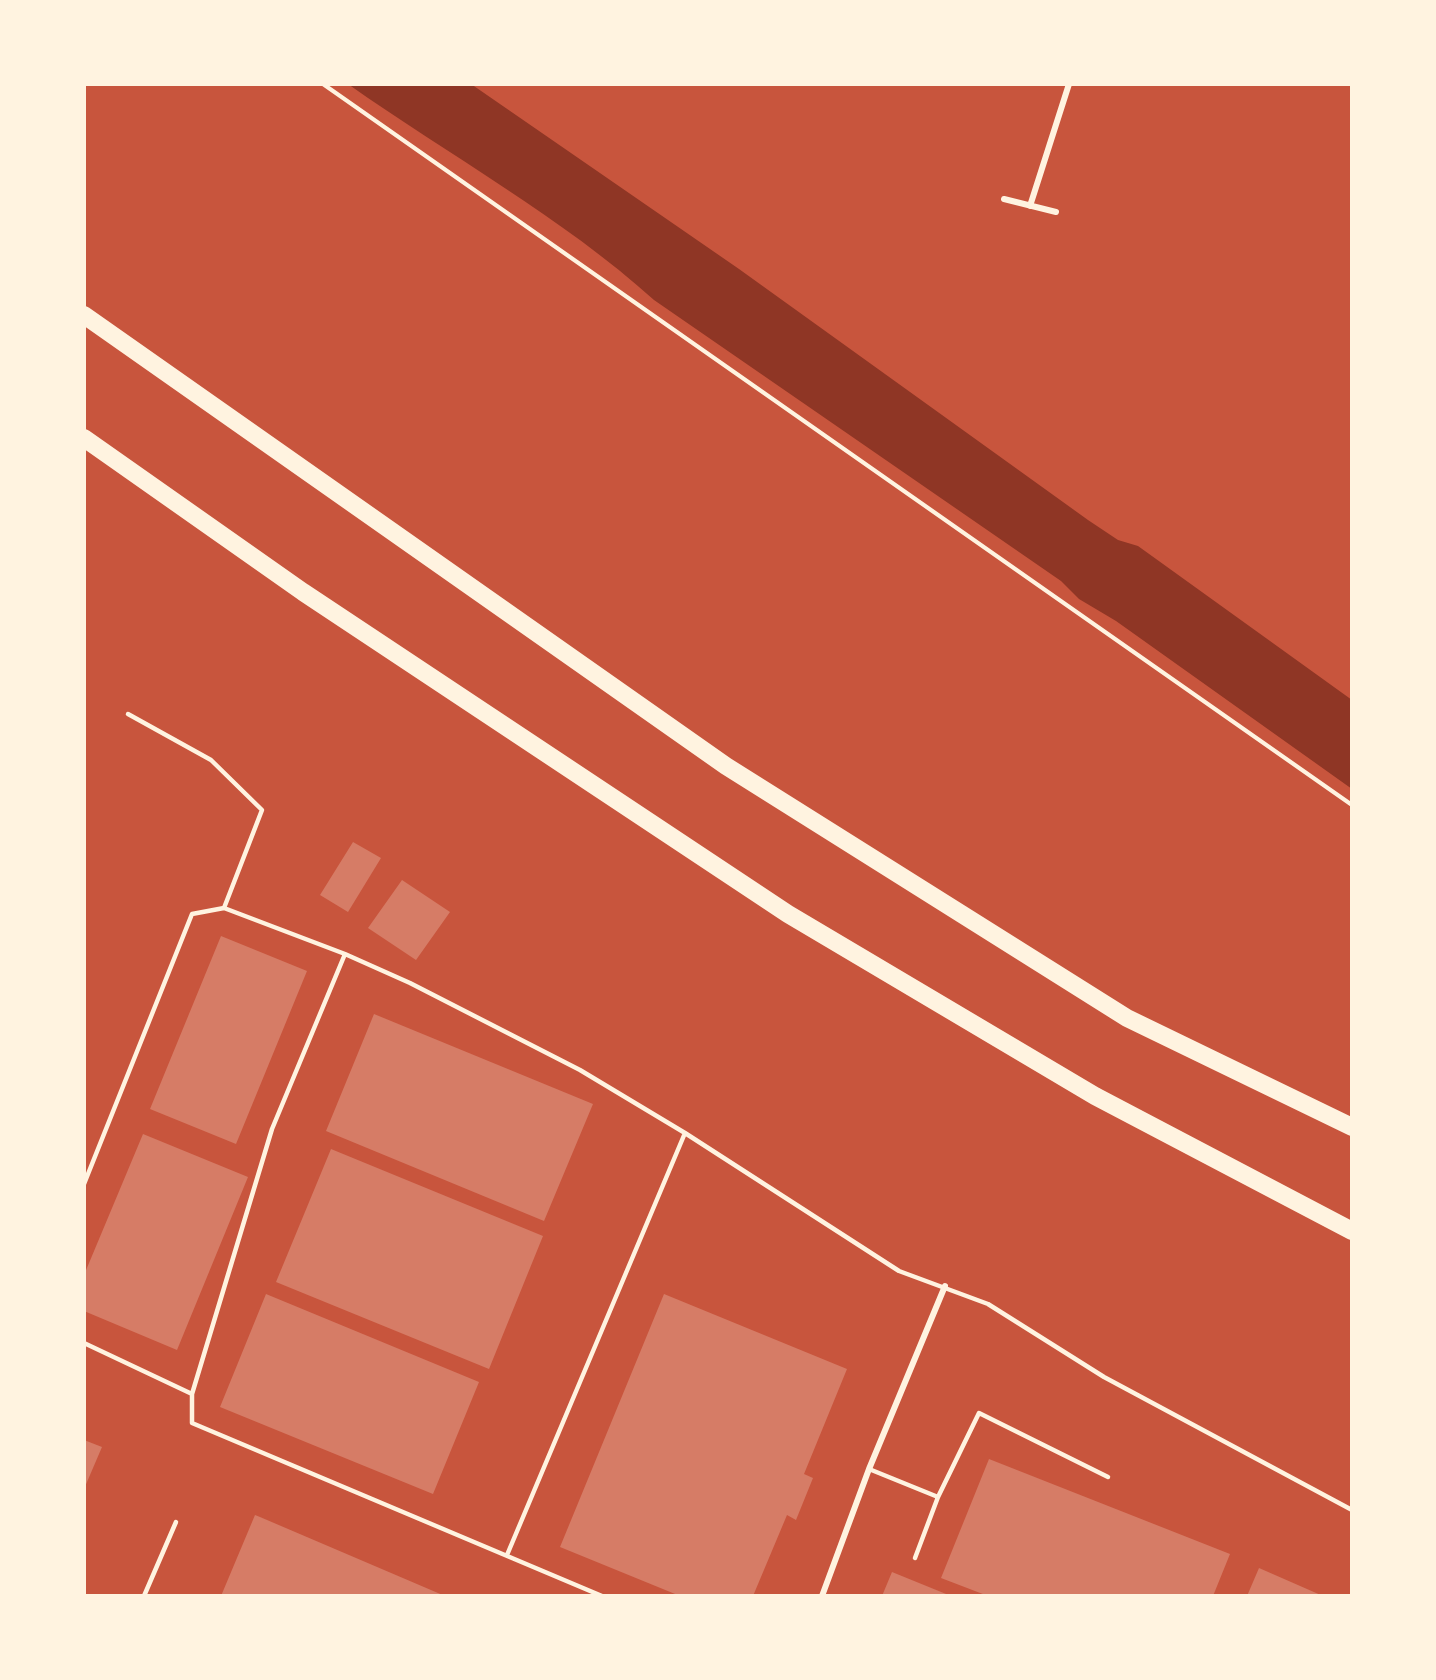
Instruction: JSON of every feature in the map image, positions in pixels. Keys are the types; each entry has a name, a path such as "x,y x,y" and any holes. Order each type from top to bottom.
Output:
{"highway":[{"path":"84,315 726,766 1127,1018 1352,1127"},
{"path":"84,438 303,592 788,914 1095,1096 1352,1231"}],"street":[{"path":"1030,206 1069,84"},
{"path":"1004,199 1056,212"},
{"path":"822,1596 869,1469 945,1286"}],"lane":[{"path":"128,714 211,760 261,810 224,908"},
{"path":"84,1184 192,914 224,908 345,954 410,983 569,1065 685,1133 898,1271 945,1286 988,1304 1104,1377 1352,1510"},
{"path":"345,954 272,1129 192,1394 192,1423 602,1596"},
{"path":"507,1555 685,1133"},
{"path":"84,1343 192,1394"},
{"path":"915,1558 938,1497 979,1413 1108,1477"},
{"path":"869,1469 938,1497"},
{"path":"144,1596 176,1522"}],"path":[{"path":"323,84 1352,805"}],"shaded area":[{"path":"348,84 471,84 739,269 1088,520 1118,540 1138,546 1352,700 1352,789 1116,621 1079,599 1061,581 654,300 582,241 544,214"}],"building":[{"path":"353,842 381,858 348,912 320,895"},
{"path":"402,880 450,912 416,960 368,928"},
{"path":"221,936 307,971 236,1144 150,1109"},
{"path":"374,1014 593,1104 544,1221 326,1131"},
{"path":"143,1134 248,1177 177,1350 84,1311 84,1275"},
{"path":"331,1149 543,1236 489,1369 276,1282"},
{"path":"266,1294 479,1382 433,1494 220,1407"},
{"path":"664,1294 847,1369 804,1474 813,1478 796,1520 787,1515 753,1596 680,1596 560,1547"},
{"path":"84,1440 102,1447 84,1489"},
{"path":"989,1459 1230,1554 1213,1596 988,1596 941,1578"},
{"path":"255,1515 260,1517 445,1596 221,1596"},
{"path":"1259,1568 1323,1596 1247,1596"},
{"path":"892,1572 951,1596 882,1596"}]}
